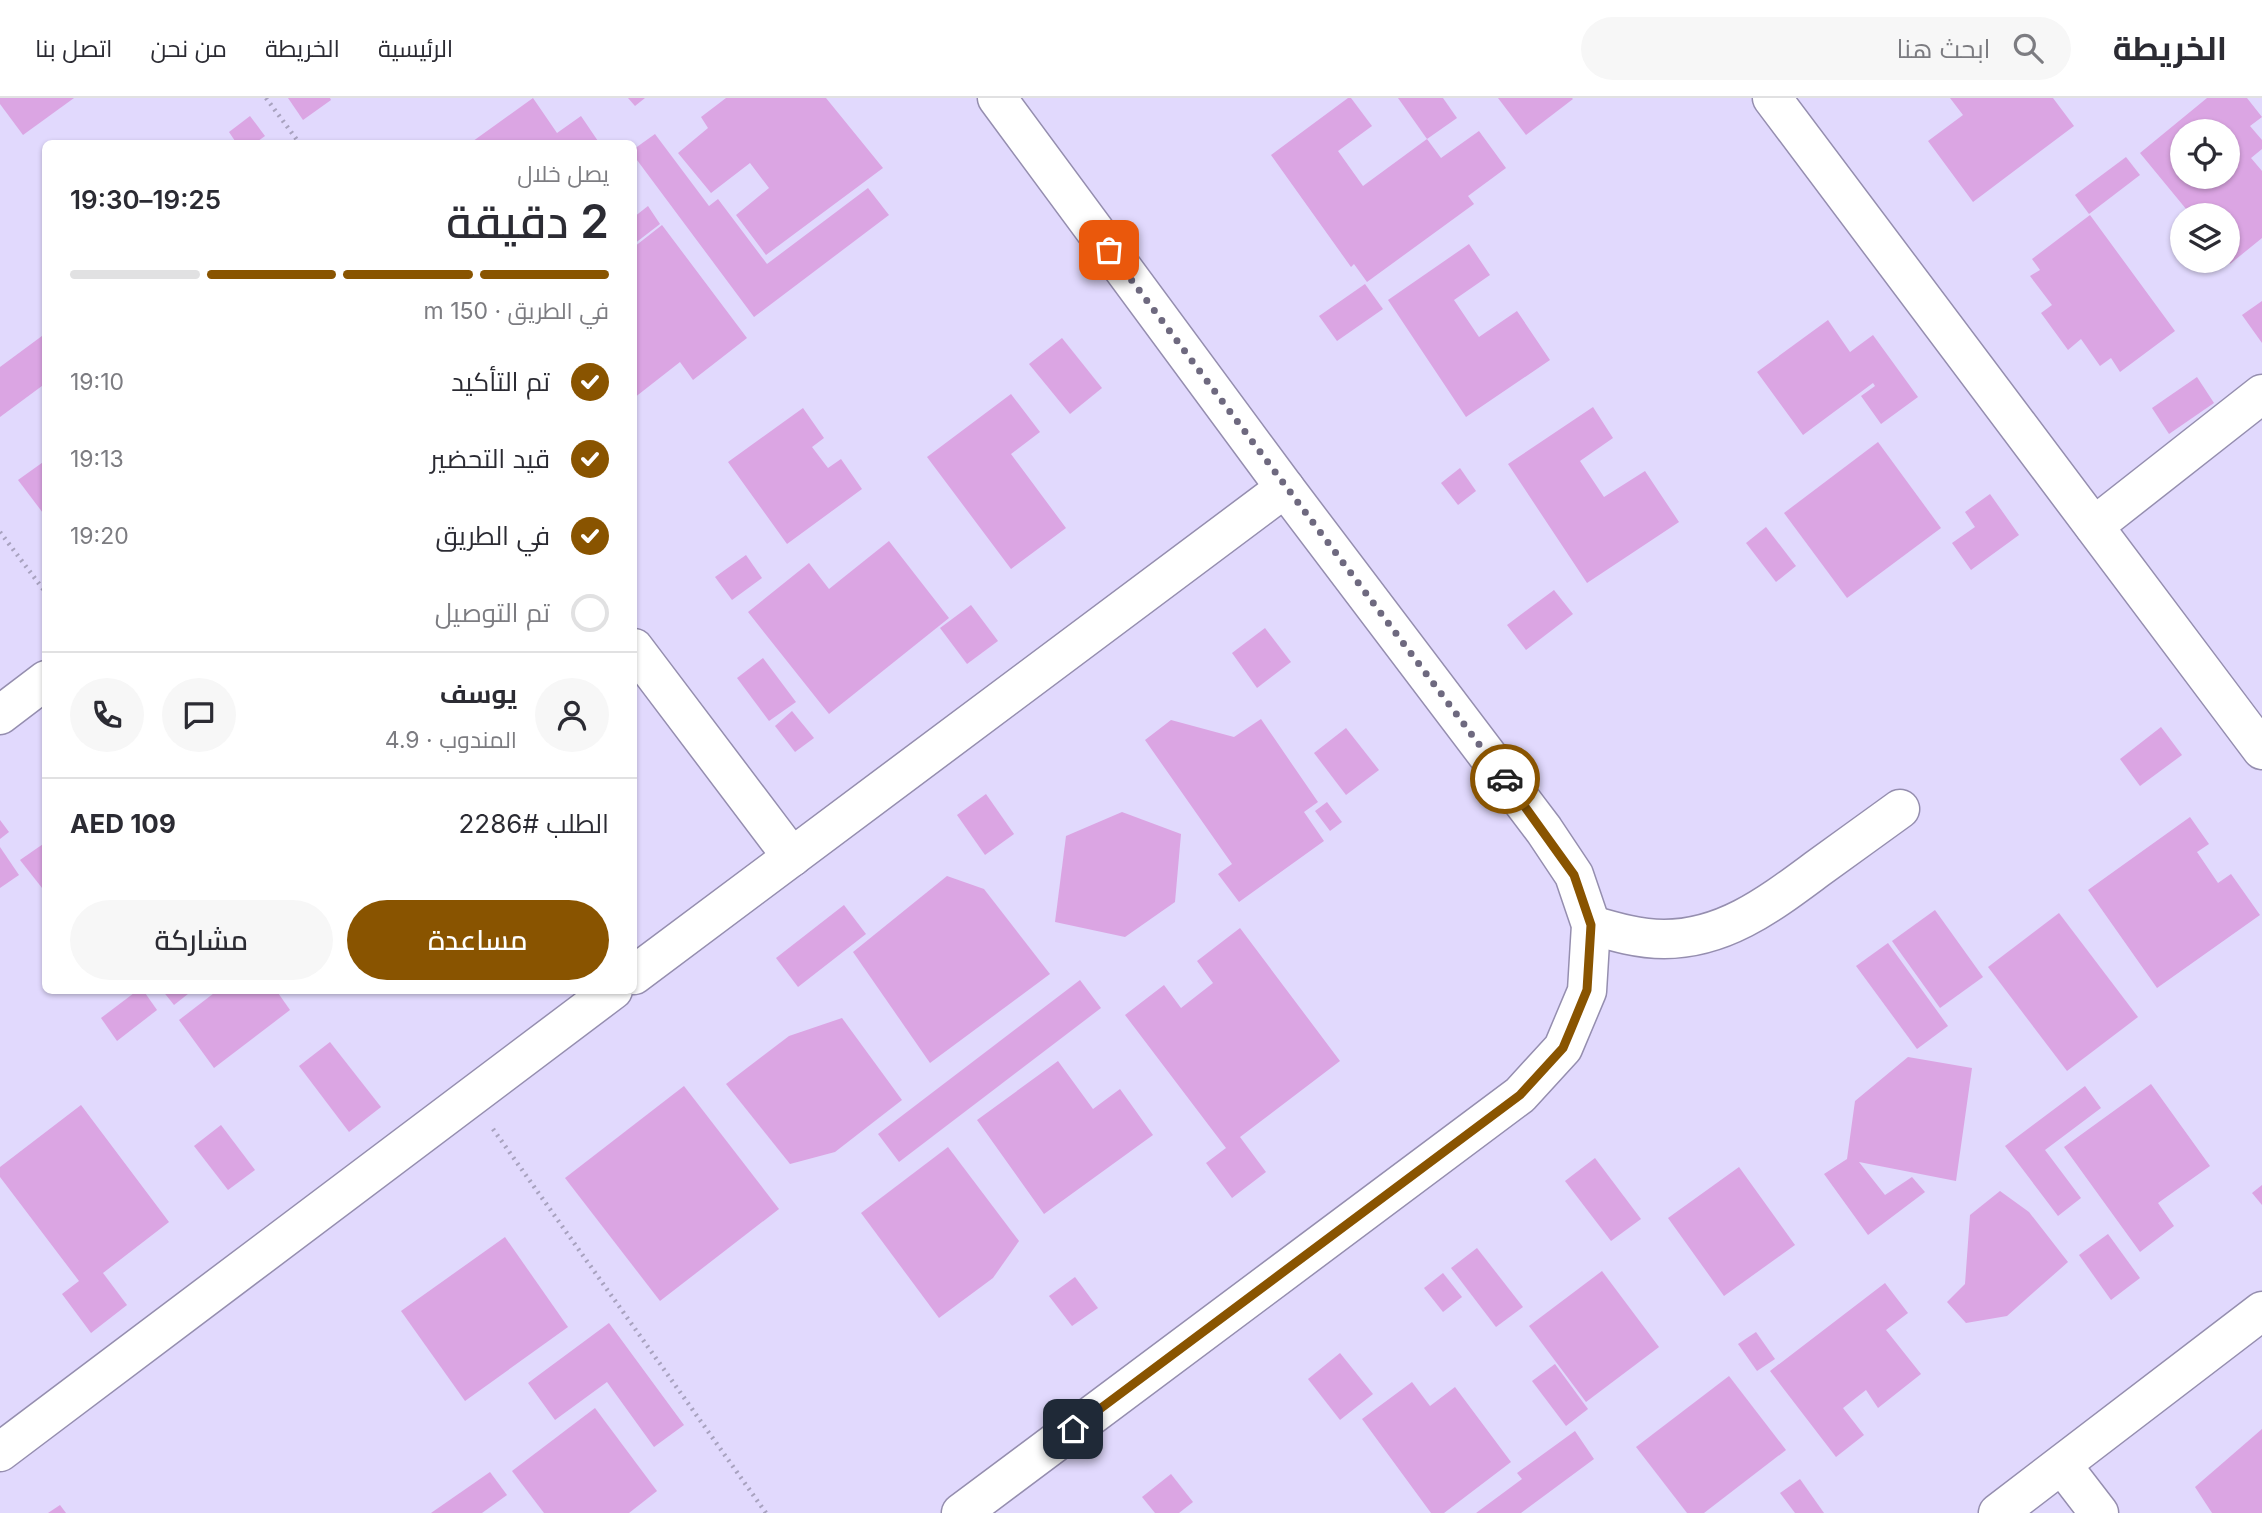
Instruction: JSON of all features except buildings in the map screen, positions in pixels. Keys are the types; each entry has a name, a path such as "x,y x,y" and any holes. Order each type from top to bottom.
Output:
{"street":[{"path":"961,1513 1520,1095 1563,1048 1587,990 1591,925 1574,875 1544,830 1285,488 998,98"},
{"path":"1772,98 2262,750"},
{"path":"2094,526 2262,394"},
{"path":"637,973 1285,488"},
{"path":"637,652 792,858"},
{"path":"0,715 42,683"},
{"path":"1591,925 1627,936 1666,939 1703,934 1740,922 1772,902 1900,809"},
{"path":"0,1452 608,994"},
{"path":"1998,1513 2262,1311"},
{"path":"2062,1465 2099,1513"}],"path":[{"path":"266,98 297,140"},
{"path":"0,532 42,588"},
{"path":"470,1097 766,1513"}],"way so far":[{"path":"1109,250 1505,779"}],"route":[{"path":"1073,1429 1520,1095 1563,1048 1587,990 1591,925 1574,875 1505,779"}]}
